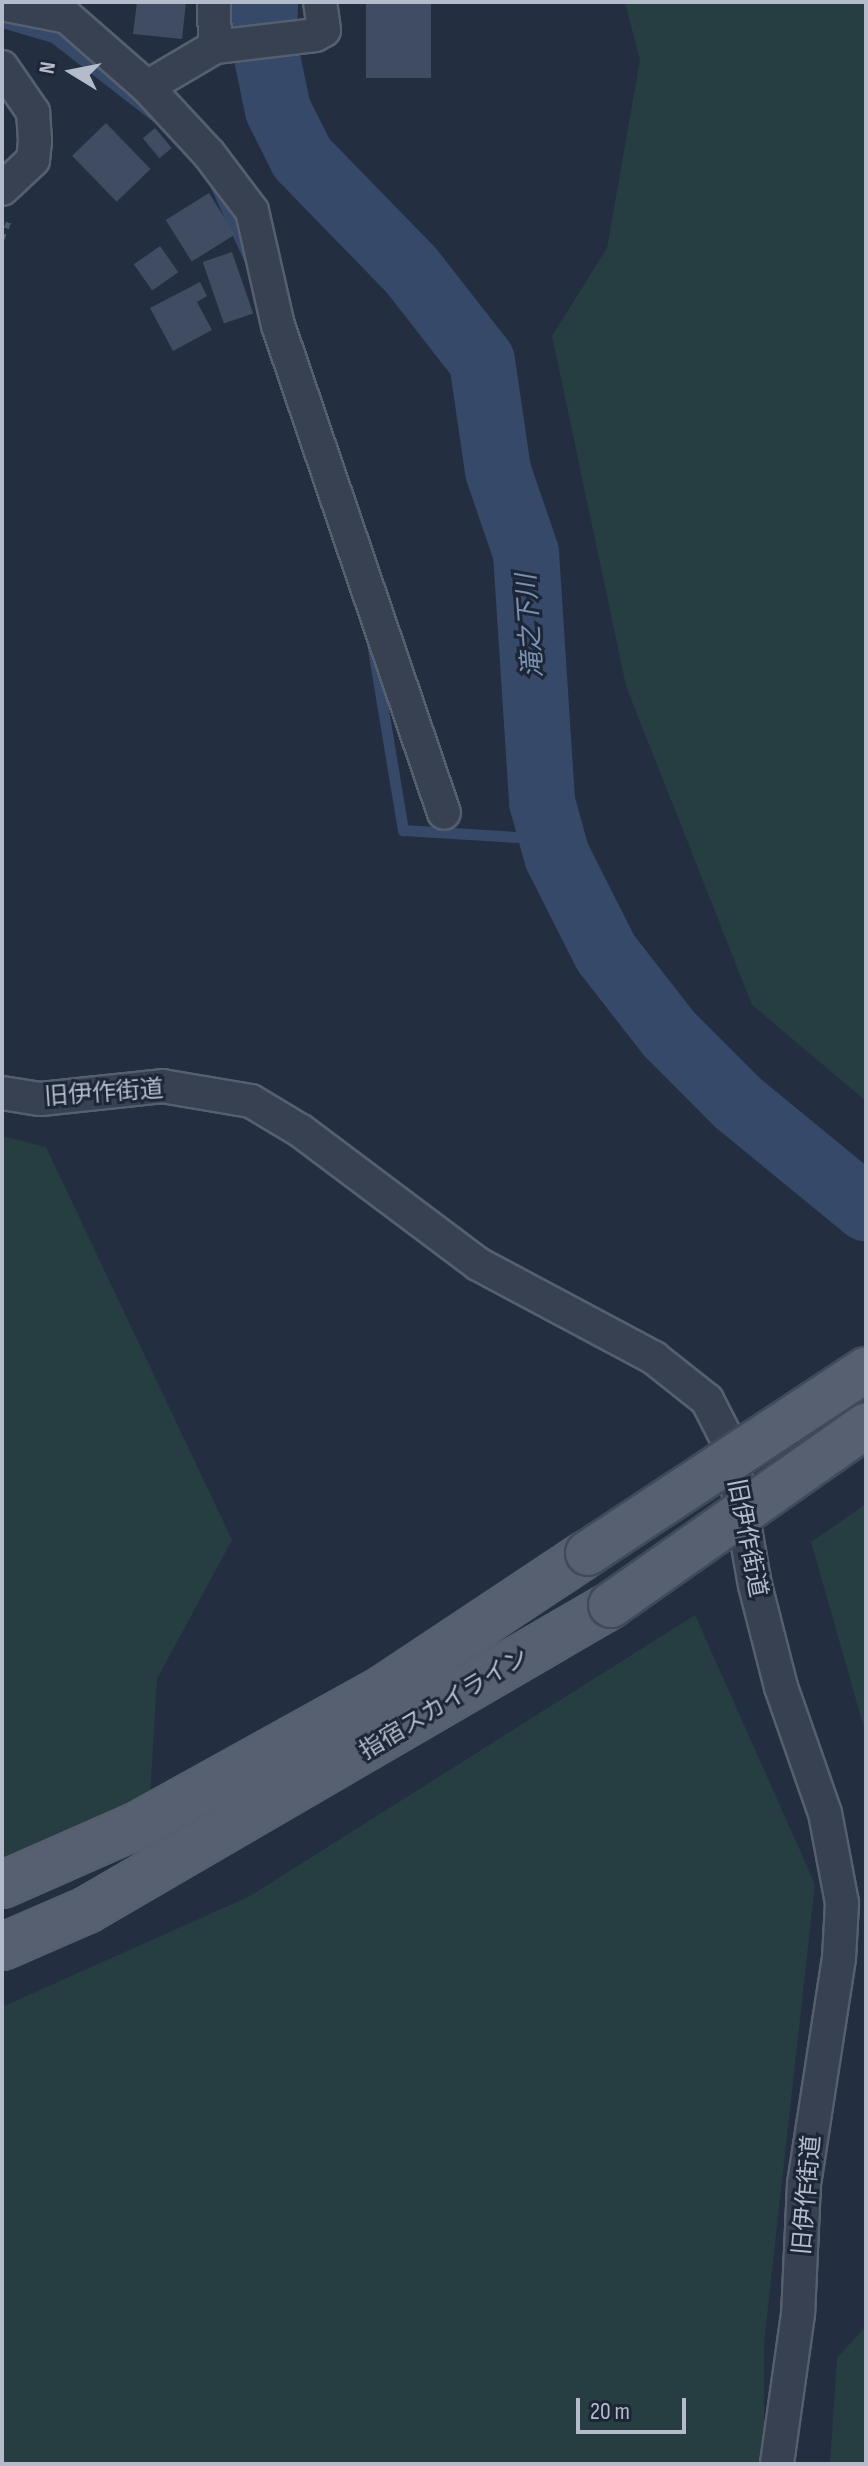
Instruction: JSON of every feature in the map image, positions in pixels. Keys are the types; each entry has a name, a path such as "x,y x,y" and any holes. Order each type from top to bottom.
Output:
{"main road":[{"name":"指宿スカイライン","path":"2,1885 136,1826 383,1689 866,1370"},
{"name":"指宿スカイライン","path":"2,1947 87,1910 611,1605 866,1426"}],"street":[{"path":"214,2 223,48"},
{"path":"147,87 223,48 315,35 324,30 320,2"},
{"path":"2,4 67,17 147,87 209,154 252,211 278,325 444,813"},
{"path":"2,67 33,112 33,160 2,189"},
{"name":"旧伊作街道","path":"2,1093 41,1099 162,1086 251,1101 301,1131 478,1264 654,1358 707,1400 730,1445 755,1585 781,1687 825,1813 842,1903 839,1958 804,2184 798,2314 777,2464"}],"green space":[{"path":"625,2 866,2 866,1101 752,1005 626,686 552,336 607,248 640,60"},
{"path":"2,1136 46,1147 232,1540 157,1679 150,1797 2,1875"},
{"path":"866,1504 866,1735 811,1542"},
{"path":"695,1615 815,1884 764,2343 764,2464 2,2464 2,2007 250,1896"},
{"path":"866,2326 866,2464 830,2464 837,2358"}],"building":[{"path":"137,2 186,2 182,39 133,34"},
{"path":"366,2 431,2 431,78 366,78"},
{"path":"106,123 150,169 117,202 72,156"},
{"path":"155,128 172,148 159,158 143,138"},
{"path":"209,193 235,235 192,262 166,220"},
{"path":"160,246 178,272 152,291 134,264"},
{"path":"232,252 253,313 224,324 203,262"},
{"path":"200,282 207,296 197,302 212,330 173,351 150,308"}],"waterway":[{"name":"滝之下川","path":"265,2 264,43 278,110 302,158 411,270 482,361 498,471 526,553 542,802 557,856 606,953 669,1034 738,1103 866,1208"},
{"path":"2,22 53,37 156,117"},
{"path":"214,182 250,261"},
{"path":"372,643 403,830 552,839"}]}
